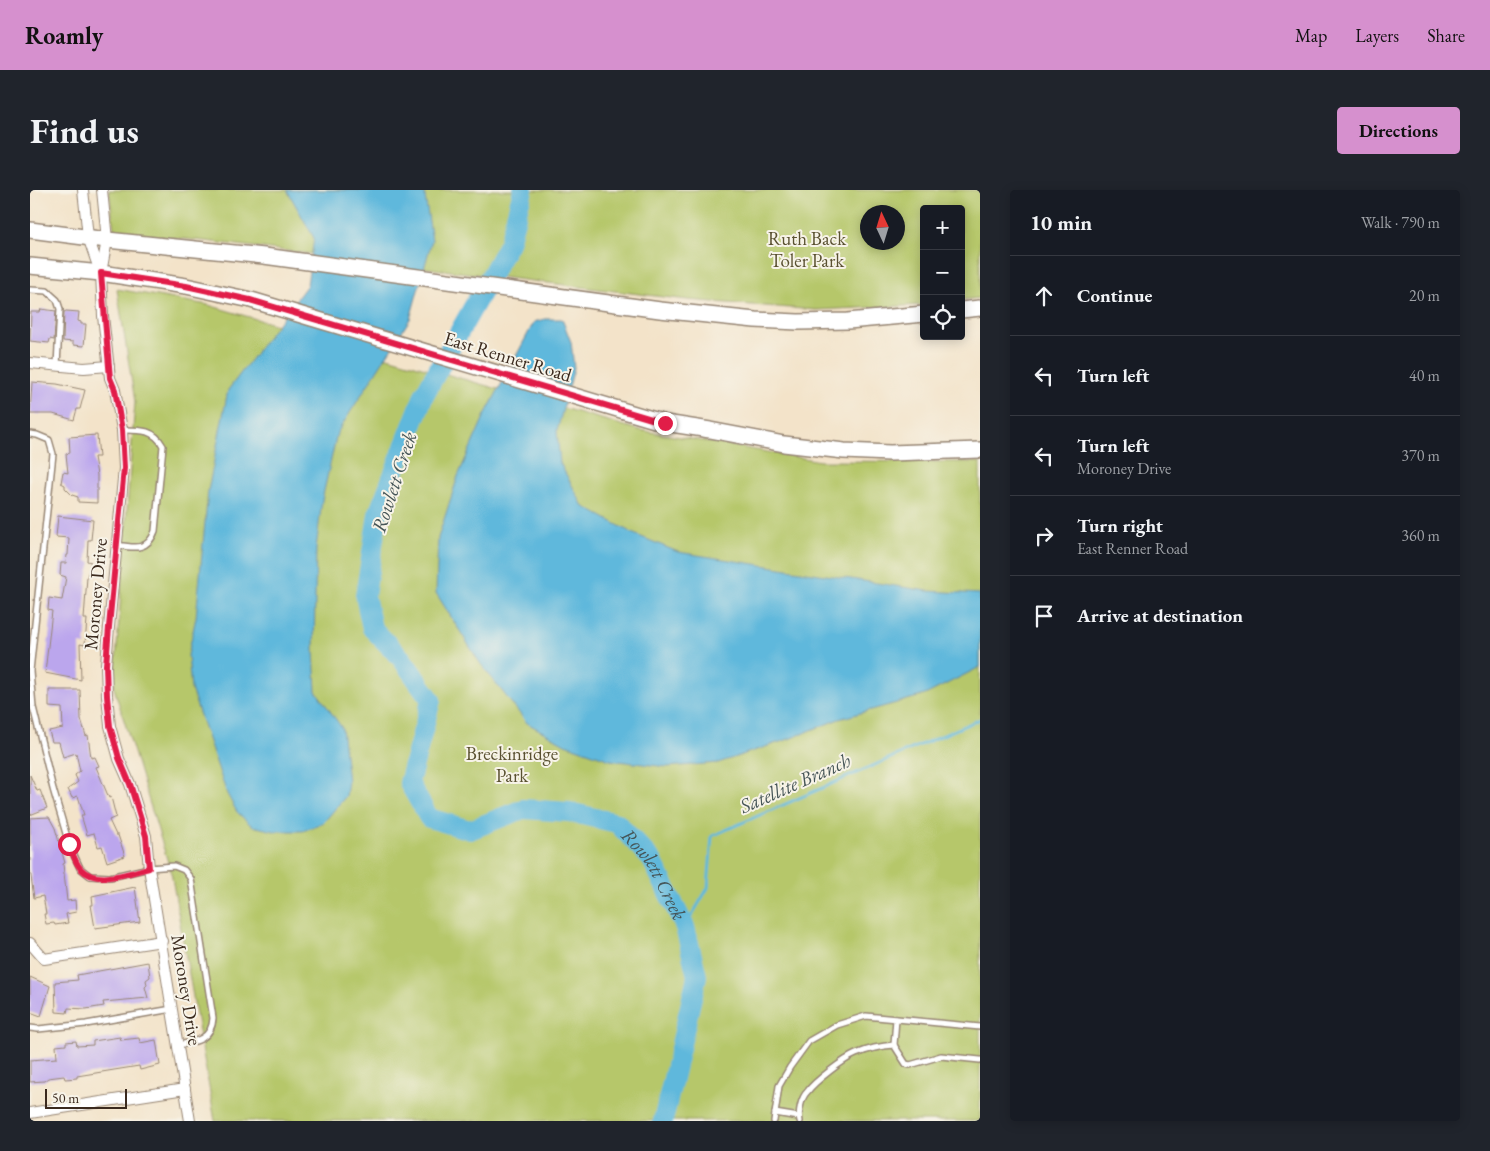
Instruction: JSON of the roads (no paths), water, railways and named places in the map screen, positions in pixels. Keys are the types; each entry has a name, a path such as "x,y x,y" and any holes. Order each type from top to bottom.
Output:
{"main road":[{"path":"30,230 264,256 660,310 755,320 798,322 848,321 920,314"},
{"name":"East Renner Road","path":"30,266 101,273 186,286 250,300 665,423 784,444 844,450 890,453 980,450"},
{"path":"965,310 980,308"}],"street":[{"name":"Moroney Drive","path":"83,190 88,237 101,273 110,378 115,390 122,430 124,468 106,665 110,726 146,836 149,868 190,1121"},
{"name":"Moroney Drive","path":"101,273 107,240 102,190"},
{"path":"30,363 84,368 109,366"},
{"path":"30,943 44,959 162,941"},
{"path":"30,1113 185,1089"}],"lane":[{"path":"30,290 47,291 57,300 60,309 57,365"},
{"path":"116,545 140,547 148,544 153,538 156,531 163,446 152,433 143,430 122,430"},
{"path":"30,434 48,440 53,454 30,670 34,708 53,789 69,844 80,868 90,876 110,877 149,868 174,866 191,879 214,1018 208,1035 198,1042 178,1045"},
{"path":"30,1028 38,1030 86,1024 172,1009"},
{"path":"774,1121 779,1086 790,1067 809,1041 837,1025 866,1016 980,1027"},
{"path":"896,1018 894,1045 906,1064 910,1065 941,1056 980,1060"},
{"path":"775,1113 799,1119 806,1093 820,1079 855,1054 880,1046 894,1045"}],"water":[{"path":"287,190 424,190 432,240 410,319 337,433 322,500 316,549 314,650 316,691 342,728 348,781 346,796 324,822 303,831 274,831 252,826 237,812 227,794 191,689 188,655 196,617 208,491 228,390 307,285 314,238"},
{"path":"545,319 562,319 571,342 574,368 557,431 560,463 583,506 634,534 678,552 928,591 980,594 980,667 925,695 839,719 789,739 718,763 667,767 610,760 565,744 527,723 480,663 436,593 438,538 458,476 484,417 534,322"}],"waterway":[{"name":"Rowlett Creek","path":"523,190 509,243 424,395 378,514 365,596 372,628 402,659 431,700 409,783 429,818 470,830 523,809 569,812 617,823 652,860 685,927 697,976 663,1121"},
{"name":"Satellite Branch","path":"685,927 708,888 712,836 980,719"}],"park label":[{"name":"Ruth Back Toler Park","path":"807,249"},
{"name":"Breckinridge Park","path":"512,764"}]}
